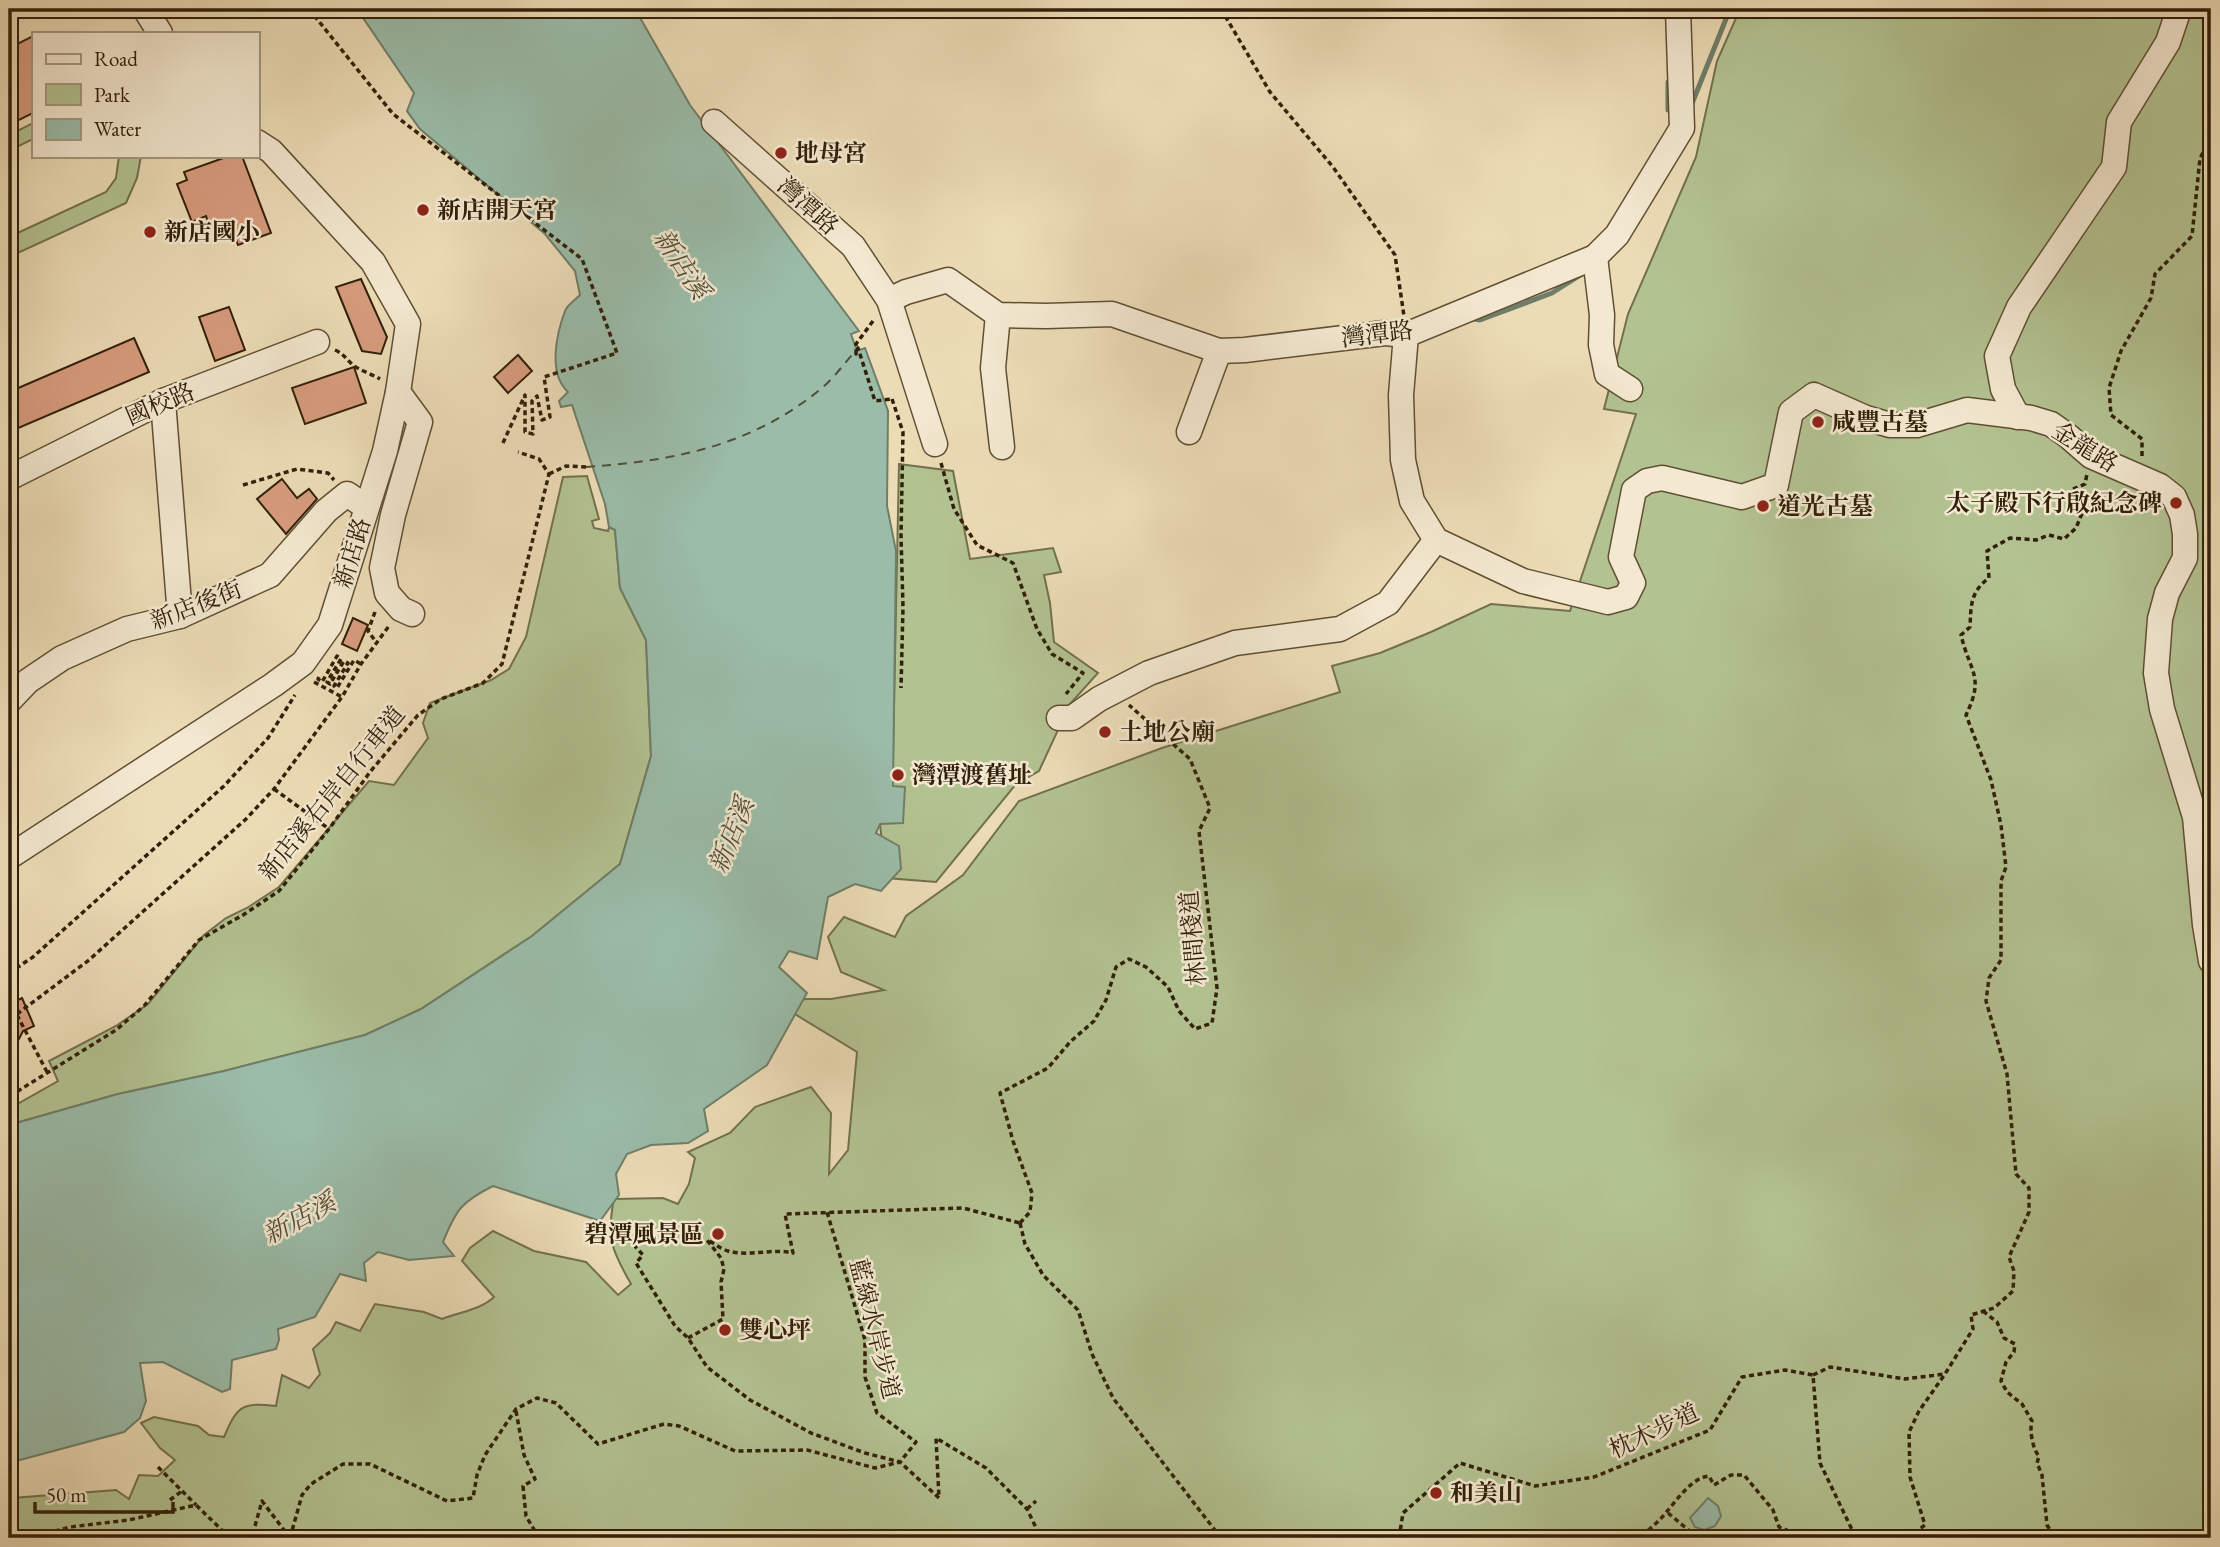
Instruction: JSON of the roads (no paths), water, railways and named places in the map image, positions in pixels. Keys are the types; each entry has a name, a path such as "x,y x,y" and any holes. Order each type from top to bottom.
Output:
{"street":[{"path":"145,9 159,32"},
{"name":"灣潭路","path":"998,314 1112,314 1219,351 1385,333 1406,335 1595,257 1617,235 1682,128 1678,9"},
{"path":"2018,417 2003,389 1997,356 2020,307 2114,167 2119,121 2168,42 2179,9"},
{"name":"灣潭路","path":"714,122 853,246 890,300 935,444"},
{"name":"新店路","path":"9,857 303,663 330,625 356,501 385,451 398,392 408,324 373,261 271,151 259,143"},
{"path":"1595,257 1602,315 1601,345 1607,374 1630,389"},
{"path":"890,300 906,292 948,280 998,314 993,368 1002,447"},
{"path":"1059,718 1072,718 1117,689 1149,673 1235,643 1340,629 1388,603 1436,540 1412,501 1402,460 1401,395 1406,335"},
{"name":"國校路","path":"9,478 163,401 317,342"},
{"path":"1189,432 1219,351"},
{"path":"398,392 420,422 393,515 382,568 400,605"},
{"name":"金龍路","path":"1436,540 1523,581 1608,602 1626,597 1633,583 1621,557 1634,490 1647,481 1662,478 1742,496 1776,485 1791,412 1814,395 1889,425 1917,425 1967,410 2050,424 2091,456 2160,486 2174,498 2182,515 2185,558 2167,593 2160,620 2155,673 2162,709 2195,817 2211,961"},
{"path":"163,401 180,615"},
{"name":"新店後街","path":"9,701 28,681 62,658 127,629 180,615 270,575 326,511 356,501"}],"water":[{"name":"新店溪","path":"357,9 635,9 690,105 859,331 851,334 857,351 865,348 888,411 887,506 896,551 893,786 905,787 903,823 880,824 876,833 899,846 901,869 881,891 855,884 828,897 817,959 789,951 779,967 807,993 767,1065 704,1109 708,1131 688,1143 651,1145 627,1154 616,1174 619,1195 600,1221 493,1186 467,1202 452,1222 443,1242 454,1256 409,1260 378,1252 364,1263 366,1281 340,1274 315,1317 278,1329 276,1349 232,1360 230,1389 222,1392 163,1362 140,1363 146,1401 140,1418 124,1432 9,1463 9,1125 118,1094 224,1071 365,1035 421,1009 532,936 620,864 651,756 646,640 620,588 615,530 609,527 605,504 572,405 561,407 559,401 568,392 558,375 557,342 566,309 580,295 575,271 545,234 420,129 407,111 414,93"},
{"path":"1708,1498 1718,1506 1721,1516 1715,1526 1704,1530 1695,1527 1690,1518"}],"waterway":[{"path":"1691,106 1730,9"},
{"path":"1668,82 1668,110"},
{"path":"1471,315 1480,320 1552,293 1579,276"}],"place":[{"name":"地母宮","path":"781,153"},
{"name":"新店開天宮","path":"423,210"},
{"name":"新店國小","path":"150,232"},
{"name":"咸豐古墓","path":"1818,422"},
{"name":"太子殿下行啟紀念碑","path":"2176,503"},
{"name":"道光古墓","path":"1763,506"},
{"name":"土地公廟","path":"1105,732"},
{"name":"灣潭渡舊址","path":"898,775"},
{"name":"碧潭風景區","path":"718,1234"},
{"name":"雙心坪","path":"725,1330"},
{"name":"和美山","path":"1436,1493"}]}
